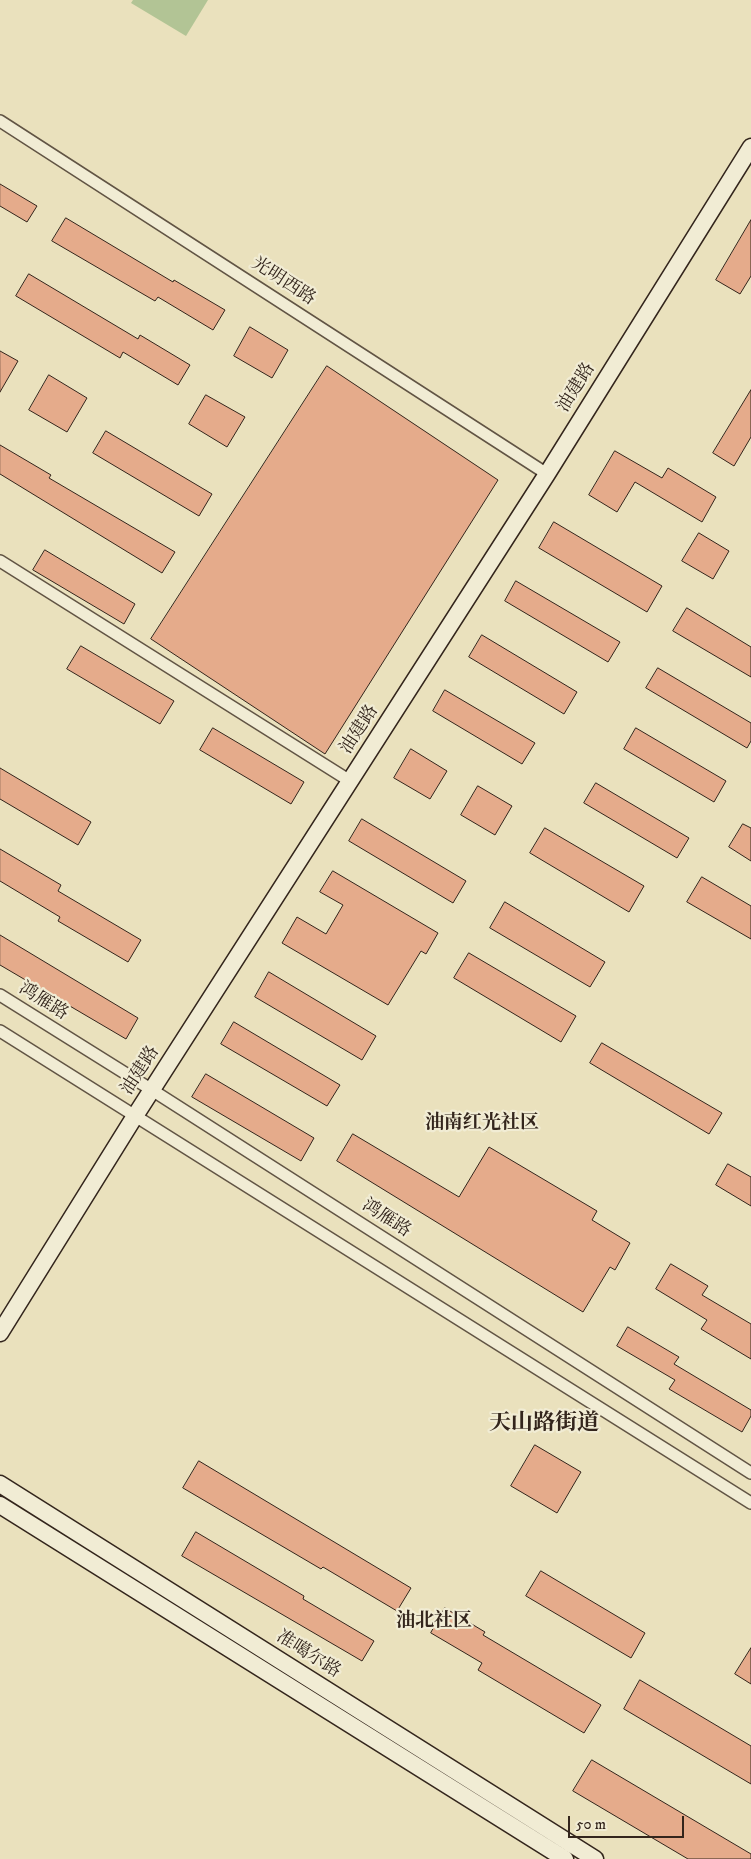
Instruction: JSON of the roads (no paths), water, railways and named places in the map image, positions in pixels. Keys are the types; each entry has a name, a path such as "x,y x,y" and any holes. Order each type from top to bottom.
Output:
{"main road":[{"name":"油建路","path":"0,1333 135,1116 547,474 751,147"},
{"name":"准噶尔路","path":"0,1484 595,1859"},
{"name":"准噶尔路","path":"0,1505 565,1859"}],"street":[{"name":"光明西路","path":"0,120 547,474"},
{"path":"0,561 350,781"},
{"name":"鸿雁路","path":"0,996 152,1090 751,1473"},
{"path":"0,1031 751,1503"}],"district":[{"name":"油南红光社区","path":"482,1124"},
{"name":"天山路街道","path":"544,1424"},
{"name":"油北社区","path":"434,1622"}]}
